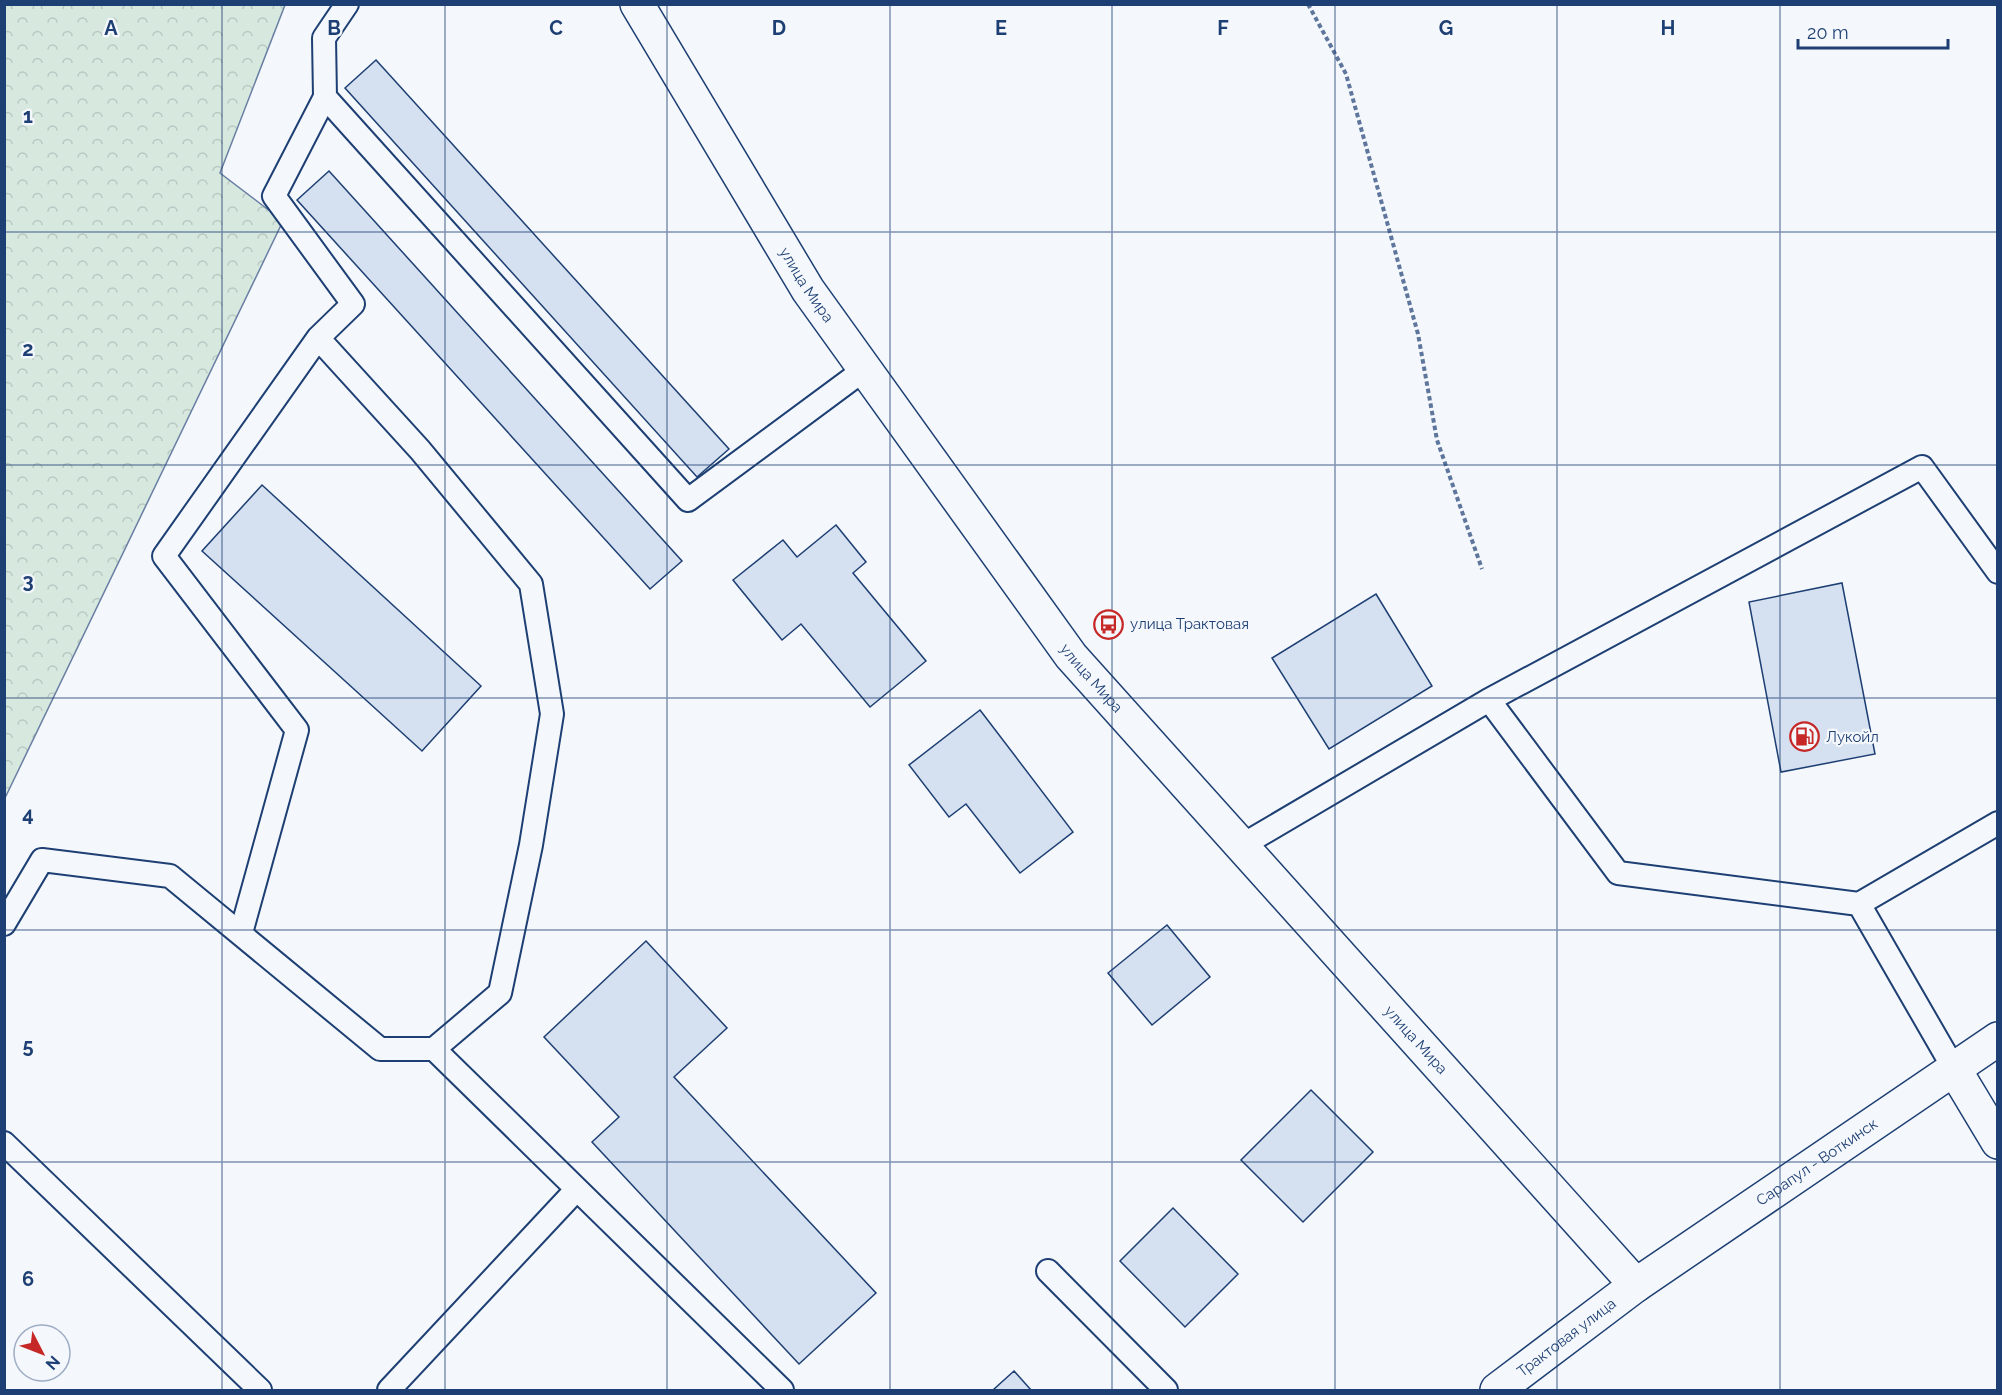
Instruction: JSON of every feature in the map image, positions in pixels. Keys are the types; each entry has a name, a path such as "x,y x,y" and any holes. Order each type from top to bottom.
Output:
{"main road":[{"name":"улица Мира","path":"637,4 808,290 1071,656 1636,1285"},
{"name":"Сарапул - Воткинск","path":"1636,1285 1953,1067 1998,1039"},
{"path":"1953,1067 1998,1142"},
{"name":"Трактовая улица","path":"1497,1390 1636,1285"}],"lane":[{"path":"241,933 297,730 164,556 318,338 353,304 274,196 326,97 324,38 347,4"},
{"path":"326,97 688,500 865,369"},
{"path":"4,924 42,860 170,876 380,1049 435,1049 500,993 531,844 552,714 531,584 420,450 318,338"},
{"path":"1241,846 1490,700 1922,467 1998,572"},
{"path":"1490,700 1618,873 1859,904 1998,823"},
{"path":"1859,904 1953,1067"},
{"path":"435,1049 782,1390"},
{"path":"4,1143 260,1390"},
{"path":"389,1390 577,1189"},
{"path":"1048,1271 1166,1390"}],"path":[{"path":"1308,4 1346,74 1418,334 1437,440 1482,569"}],"green space":[{"path":"5,5 285,5 220,173 283,221 5,798"}],"building":[{"path":"376,60 729,449 697,477 345,88"},
{"path":"329,171 682,561 650,589 297,200"},
{"path":"262,485 481,686 422,751 202,551"},
{"path":"836,525 866,562 853,573 926,661 870,707 801,624 782,640 733,580 783,540 797,557"},
{"path":"1842,583 1875,754 1781,772 1749,602"},
{"path":"1376,594 1432,686 1329,749 1272,658"},
{"path":"980,710 1073,832 1020,873 966,804 949,817 909,765"},
{"path":"1167,925 1210,977 1152,1025 1108,973"},
{"path":"646,941 727,1028 674,1077 876,1293 799,1364 592,1142 619,1117 544,1037"},
{"path":"1311,1090 1373,1152 1303,1222 1241,1160"},
{"path":"1173,1208 1238,1274 1185,1327 1120,1261"},
{"path":"1014,1371 1031,1390 993,1390"}],"place":[{"name":"улица Трактовая","path":"1109,624"},
{"name":"Лукойл","path":"1805,737"}]}
